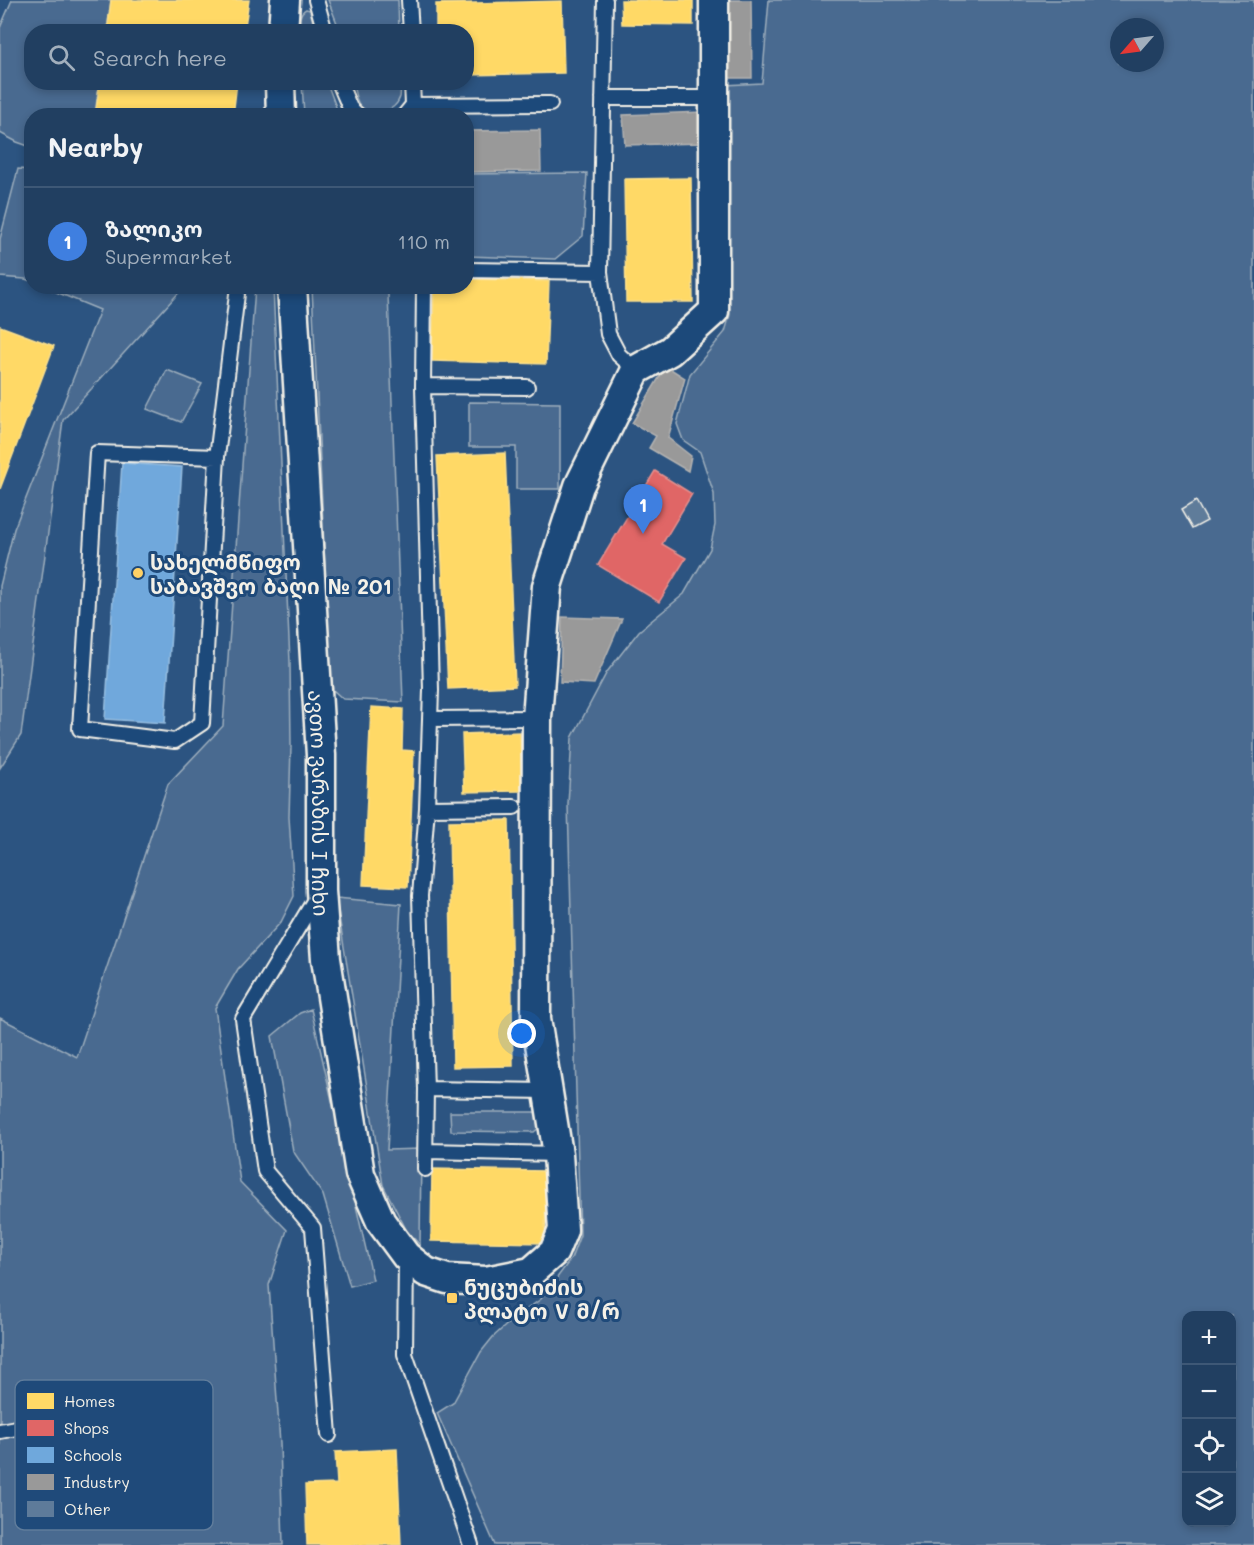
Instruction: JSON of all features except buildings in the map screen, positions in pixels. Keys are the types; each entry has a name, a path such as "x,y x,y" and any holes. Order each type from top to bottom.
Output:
{"street":[{"path":"284,24 285,0"},
{"path":"558,1154 536,1019 537,718 547,586 579,486 636,370 670,351 714,311 716,98 714,0"},
{"path":"280,90 281,108"},
{"name":"ავთო ვარაზის I ჩიხი","path":"292,294 321,754 321,891 326,959 360,1174 381,1222 406,1256 426,1272 447,1279 486,1281 531,1272 554,1252 563,1230 558,1154"}],"lane":[{"path":"316,0 323,24"},
{"path":"409,0 410,24"},
{"path":"605,0 600,272 608,334 619,355 636,370"},
{"path":"270,108 278,90"},
{"path":"342,90 350,108"},
{"path":"409,108 411,90"},
{"path":"603,98 716,98"},
{"path":"456,108 550,104"},
{"path":"474,270 600,272"},
{"path":"217,457 98,453 80,729 175,741 202,723 217,457 237,294"},
{"path":"424,294 423,387 431,719 420,896 426,1089 425,1169"},
{"path":"423,387 527,387"},
{"path":"431,719 537,718"},
{"path":"427,808 514,807"},
{"path":"321,891 243,1019 265,1171 313,1228 329,1435"},
{"path":"426,1089 547,1091"},
{"path":"426,1151 558,1154"},
{"path":"406,1256 405,1353 471,1545"},
{"path":"0,1431 15,1428"}],"shaded area":[{"path":"12,0 111,0 108,24 24,24 24,90 98,90 96,108 24,108 24,144 0,133 0,28"},
{"path":"328,0 398,0 399,24 337,24"},
{"path":"769,0 1254,0 1254,1545 495,1545 437,1413 453,1403 481,1352 493,1337 541,1299 571,1259 580,1235 568,804 572,738 607,672 639,631 684,594 710,549 715,525 714,494 700,452 683,440 677,424 690,374 725,332 730,315 725,85 762,83"},
{"path":"310,10 313,24 300,24 303,11"},
{"path":"302,90 330,90 336,108 304,108"},
{"path":"354,90 400,90 400,97 391,108 362,108 356,98"},
{"path":"18,169 24,169 24,279 0,277 0,239"},
{"path":"587,173 583,236 555,259 474,256 474,174"},
{"path":"61,294 178,294 63,420 21,735 0,768 0,586 14,529 100,310"},
{"path":"254,294 273,294 290,662 289,817 294,896 281,922 238,969 215,1008 240,1182 287,1230 269,1285 280,1443 283,1545 0,1545 0,1018 77,1057 168,784 223,726"},
{"path":"312,294 388,294 403,702 343,699 333,690 330,677"},
{"path":"167,370 202,384 181,422 147,409"},
{"path":"469,402 560,403 560,489 516,489 516,447 469,447"},
{"path":"336,898 401,904 387,1150 421,1149 420,1245 407,1231 383,1185"},
{"path":"311,1009 373,1280 350,1286 323,1195 293,1151 272,1036 300,1013"},
{"path":"450,1112 535,1112 541,1126 534,1132 451,1131"}],"place":[{"name":"ზალიკო","path":"643,534"},
{"name":"სახელმწიფო საბავშვო ბაღი № 201","path":"138,573"},
{"name":"ნუცუბიძის პლატო V მ/რ","path":"452,1298"}]}
